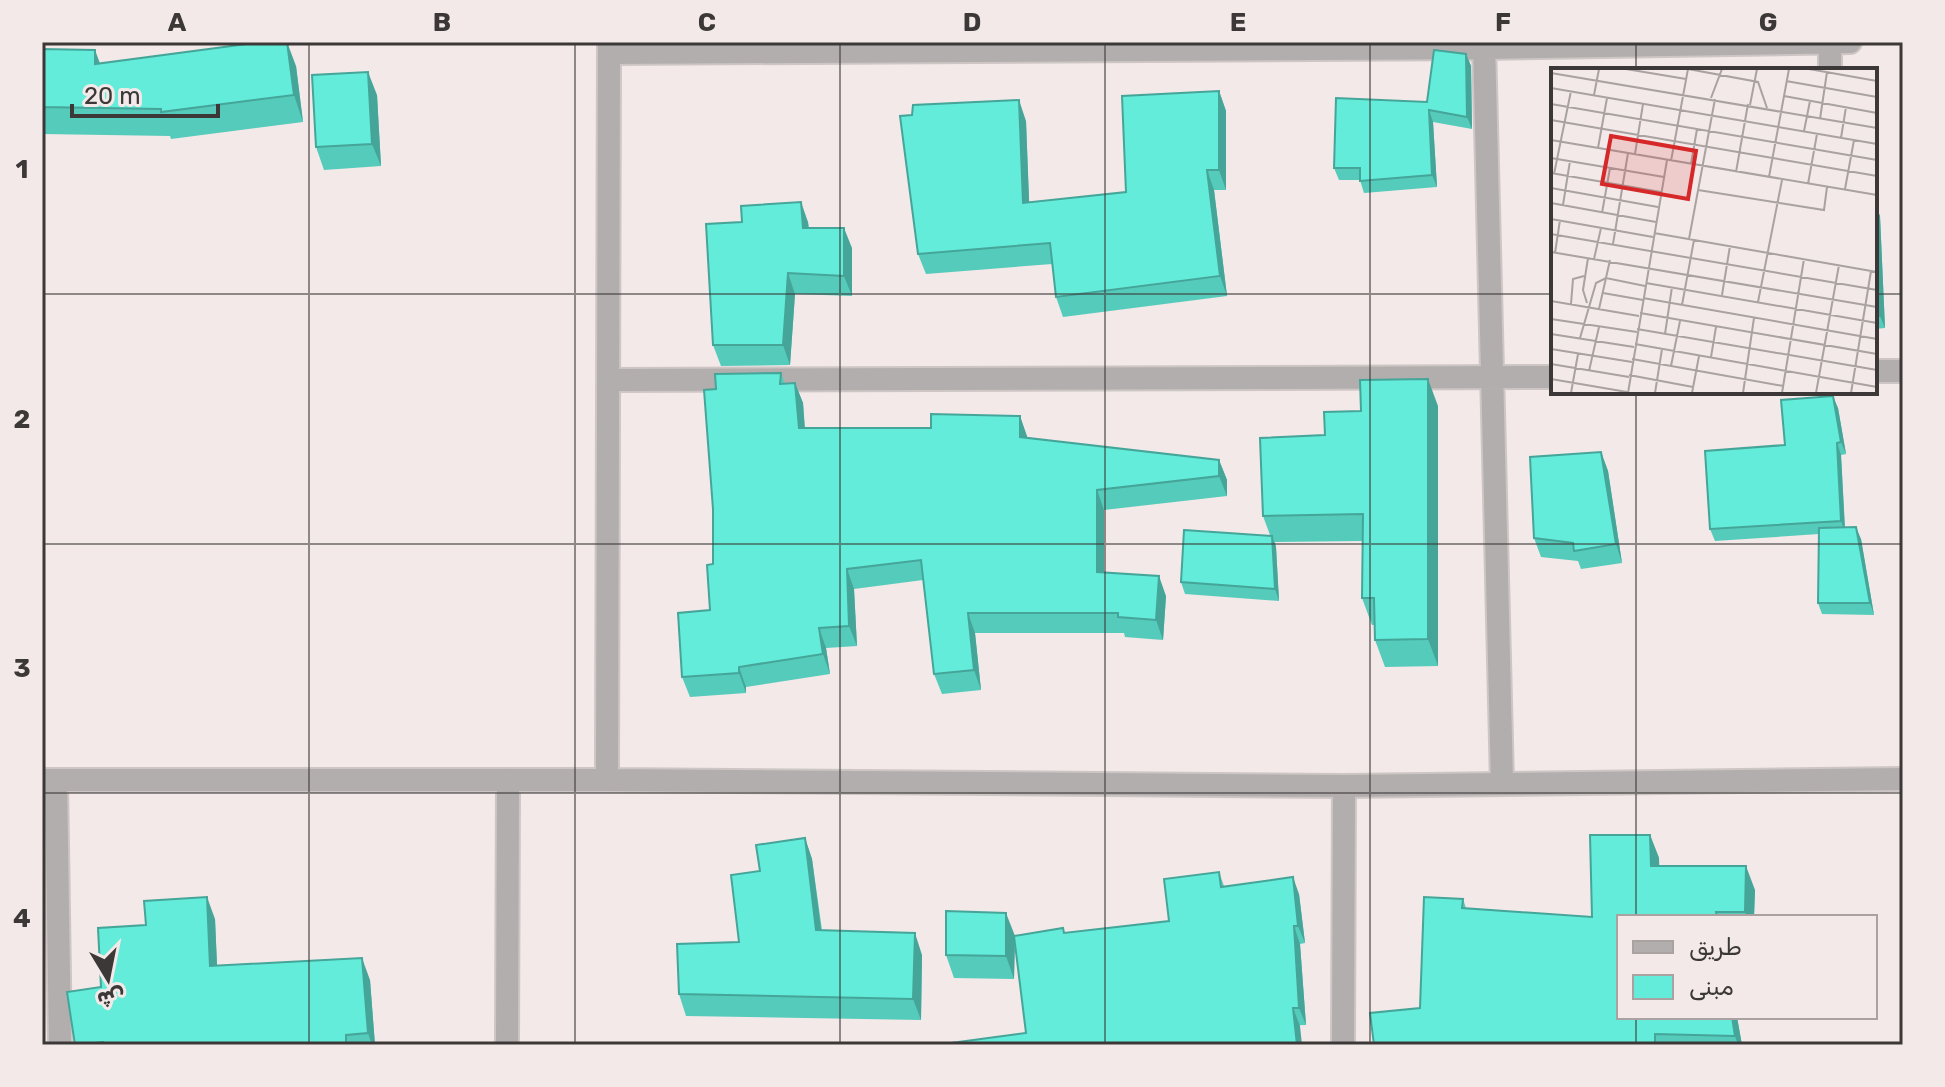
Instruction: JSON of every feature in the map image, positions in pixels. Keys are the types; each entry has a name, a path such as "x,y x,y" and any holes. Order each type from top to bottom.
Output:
{"street":[{"path":"1830,42 1830,68"},
{"path":"607,780 609,48 1850,42"},
{"path":"1484,45 1502,783"},
{"path":"1877,371 1903,371"},
{"path":"609,380 1551,377"},
{"path":"60,1045 49,780 607,780 1344,786 1903,779"},
{"path":"507,1045 508,781"},
{"path":"1343,1045 1344,786"}],"building":[{"path":"261,42 287,42 294,95 161,112 161,109 42,107 42,49 95,50 95,64"},
{"path":"1434,50 1466,54 1467,117 1429,110 1432,175 1360,181 1360,168 1334,168 1336,98 1427,102"},
{"path":"368,72 372,144 316,147 312,75"},
{"path":"1219,91 1219,170 1207,170 1220,276 1056,297 1050,243 918,254 900,116 912,115 913,105 1019,100 1023,203 1126,192 1122,96"},
{"path":"801,202 803,228 844,228 844,276 788,273 783,345 713,345 706,224 742,222 741,206"},
{"path":"1877,249 1880,316 1877,316"},
{"path":"781,373 780,384 795,383 799,428 931,428 931,414 1020,416 1020,437 1219,460 1219,476 1097,490 1097,572 1159,576 1156,620 1118,617 1118,613 968,613 974,670 934,674 921,560 847,569 849,626 819,628 823,654 739,667 739,673 682,677 678,613 710,610 707,565 713,564 713,509 704,390 716,389 715,374"},
{"path":"1428,379 1428,639 1375,640 1374,598 1362,598 1363,514 1263,516 1260,438 1325,435 1324,412 1361,411 1360,380"},
{"path":"1833,396 1841,442 1837,443 1841,521 1710,529 1705,451 1785,445 1781,400"},
{"path":"1601,452 1616,544 1574,551 1573,543 1534,538 1530,457"},
{"path":"1856,527 1870,603 1818,603 1819,528"},
{"path":"1184,530 1272,536 1275,589 1181,582"},
{"path":"1590,835 1650,835 1651,866 1746,866 1745,912 1617,915 1617,1019 1732,1019 1735,1036 1655,1034 1655,1045 1374,1045 1370,1013 1420,1008 1424,897 1463,899 1462,908 1592,917"},
{"path":"805,838 816,930 915,933 913,999 679,994 677,944 739,942 731,875 760,871 756,845"},
{"path":"1219,872 1221,887 1293,877 1298,926 1294,926 1299,1008 1293,1008 1297,1045 936,1045 1026,1033 1014,936 1063,928 1064,933 1169,921 1164,879"},
{"path":"207,897 210,966 362,958 368,1033 346,1035 346,1045 103,1045 103,1042 75,1045 67,992 101,987 98,928 146,925 144,901"},
{"path":"946,911 1006,913 1006,956 946,955"}]}
